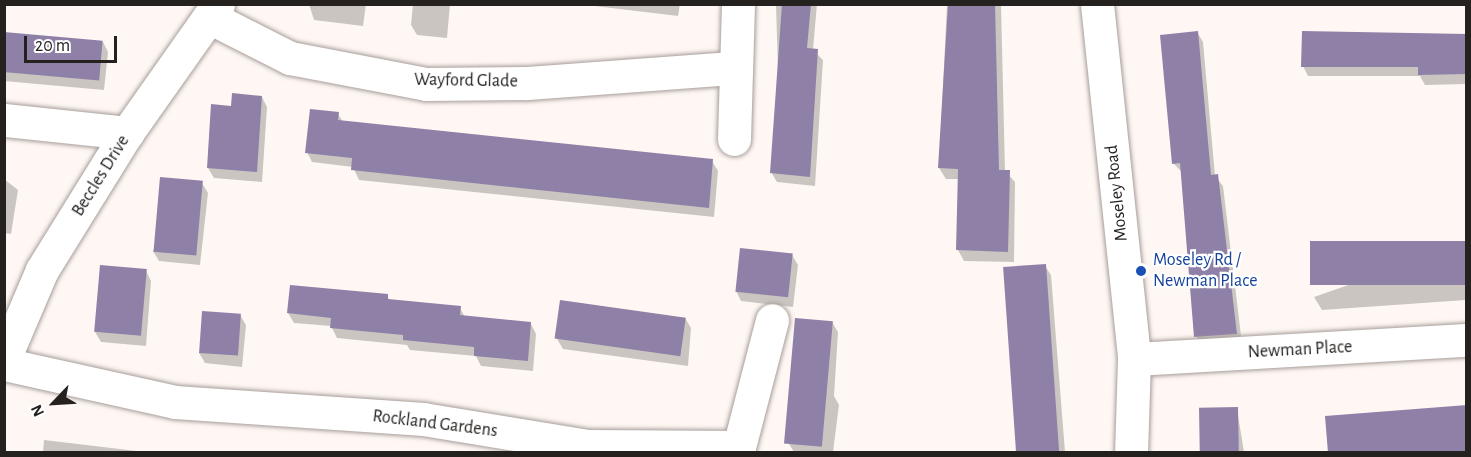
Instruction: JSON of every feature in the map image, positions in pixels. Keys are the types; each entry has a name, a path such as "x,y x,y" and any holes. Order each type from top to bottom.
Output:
{"street":[{"path":"734,139 732,68 738,4"},
{"name":"Moseley Road","path":"1097,4 1134,359 1131,453"},
{"name":"Wayford Glade","path":"215,11 290,57 426,84 528,83 732,68"},
{"name":"Beccles Drive","path":"4,359 42,270 127,133 215,11"},
{"path":"4,120 127,133"},
{"name":"Rockland Gardens","path":"4,364 175,402 423,419 588,446 739,447 772,320"},
{"name":"Newman Place","path":"1134,359 1467,340"}],"building":[{"path":"782,4 811,4 807,48 818,49 810,177 770,173"},
{"path":"948,4 995,4 999,170 1010,170 1008,252 956,250 958,169 938,168"},
{"path":"1198,31 1211,175 1218,174 1237,334 1194,337 1180,163 1172,164 1160,35"},
{"path":"1302,31 1467,34 1467,74 1418,75 1418,67 1301,67"},
{"path":"4,32 103,41 99,80 4,72"},
{"path":"232,93 262,96 257,172 207,168 211,104 231,106"},
{"path":"310,109 339,112 338,120 713,159 709,208 351,170 352,158 305,153"},
{"path":"160,177 203,181 196,255 153,252"},
{"path":"1310,241 1466,241 1466,285 1310,285"},
{"path":"740,248 793,254 788,297 735,292"},
{"path":"1046,264 1059,452 1016,452 1003,267"},
{"path":"100,265 147,269 141,336 94,332"},
{"path":"290,285 388,294 388,299 461,306 460,315 531,322 528,361 474,356 474,347 403,340 403,335 330,328 331,318 287,313"},
{"path":"560,300 686,318 680,356 555,339"},
{"path":"202,311 241,314 238,356 199,353"},
{"path":"795,318 833,321 822,447 784,444"},
{"path":"1467,405 1467,453 1328,453 1325,416"},
{"path":"1238,407 1239,452 1200,452 1199,408"}],"place":[{"name":"Moseley Rd / Newman Place","path":"1141,271"}]}
